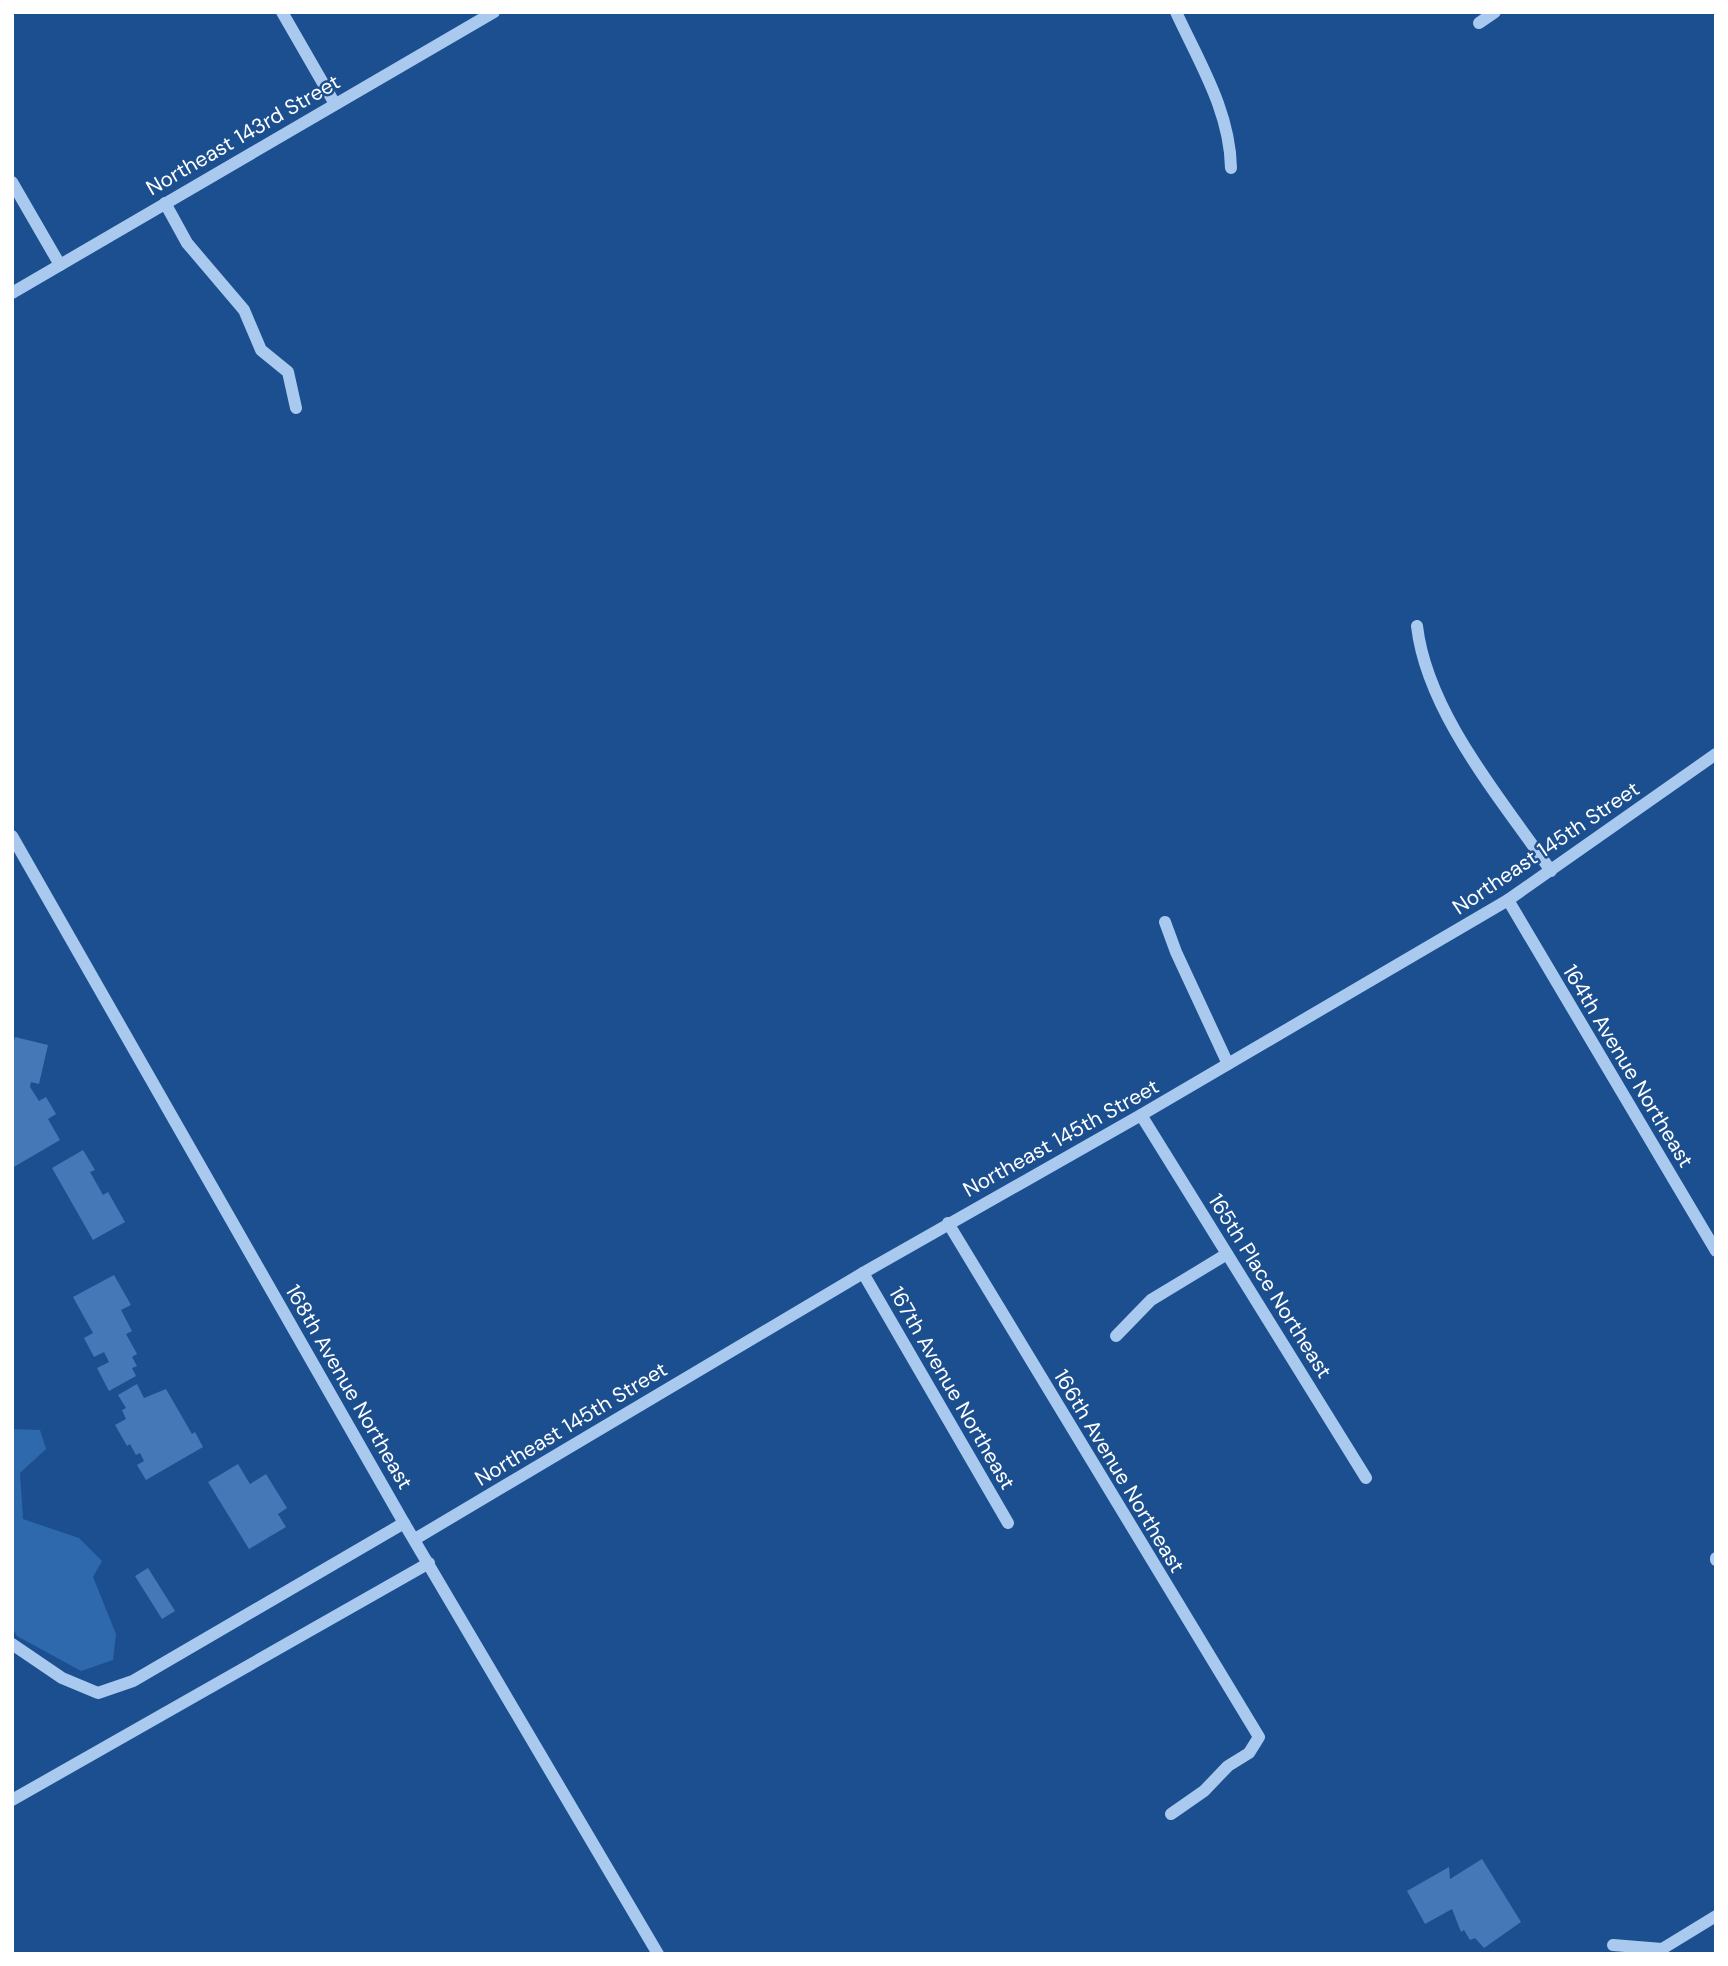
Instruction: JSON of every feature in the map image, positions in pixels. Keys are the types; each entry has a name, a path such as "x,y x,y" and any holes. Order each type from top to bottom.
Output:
{"street":[{"path":"282,12 335,104"},
{"name":"Northeast 143rd Street","path":"12,293 494,12"},
{"path":"1176,12 1220,105 1230,142 1231,168"},
{"path":"1479,23 1496,12"},
{"path":"12,182 60,265"},
{"path":"165,203 187,243 244,310 261,350 288,372 296,408"},
{"path":"1417,626 1420,650 1472,761 1551,871"},
{"name":"Northeast 145th Street","path":"415,1539 948,1223 1141,1115 1508,900 1716,754"},
{"name":"168th Avenue Northeast","path":"12,836 404,1523 658,1954"},
{"name":"164th Avenue Northeast","path":"1508,900 1716,1251"},
{"path":"1165,922 1176,952 1228,1064"},
{"name":"165th Place Northeast","path":"1141,1115 1366,1478"},
{"name":"166th Avenue Northeast","path":"948,1223 1259,1737 1249,1752 1227,1766 1204,1791 1171,1814"},
{"path":"1116,1336 1151,1300 1227,1254"},
{"name":"167th Avenue Northeast","path":"863,1273 1008,1523"},
{"path":"12,1644 62,1678 98,1693 133,1681 404,1523"},
{"path":"12,1800 429,1563"},
{"path":"1613,1945 1662,1949 1716,1916"}],"shaded area":[{"path":"12,1429 40,1430 46,1449 20,1473 23,1519 79,1538 102,1561 93,1577 116,1634 113,1660 81,1671 17,1636 12,1627"}],"building":[{"path":"15,1037 48,1045 39,1084 31,1082 30,1087 39,1101 46,1097 56,1114 48,1119 60,1140 12,1168 12,1049"},
{"path":"83,1150 95,1170 90,1172 103,1195 108,1192 125,1222 93,1240 52,1168"},
{"path":"114,1275 131,1305 121,1310 132,1331 126,1334 137,1354 132,1357 137,1366 132,1368 136,1376 109,1391 97,1368 109,1362 104,1352 94,1357 84,1338 93,1333 73,1297"},
{"path":"137,1384 144,1398 166,1389 192,1434 195,1432 203,1447 146,1480 137,1465 144,1461 140,1453 136,1455 130,1444 127,1446 115,1425 126,1419 122,1410 126,1408 118,1395"},
{"path":"238,1464 250,1484 266,1474 287,1508 278,1514 286,1527 249,1549 208,1482"},
{"path":"148,1568 175,1611 162,1619 135,1576"},
{"path":"1482,1859 1521,1922 1484,1948 1475,1938 1470,1940 1464,1930 1461,1932 1452,1909 1425,1924 1407,1891 1449,1867 1450,1879"}]}
